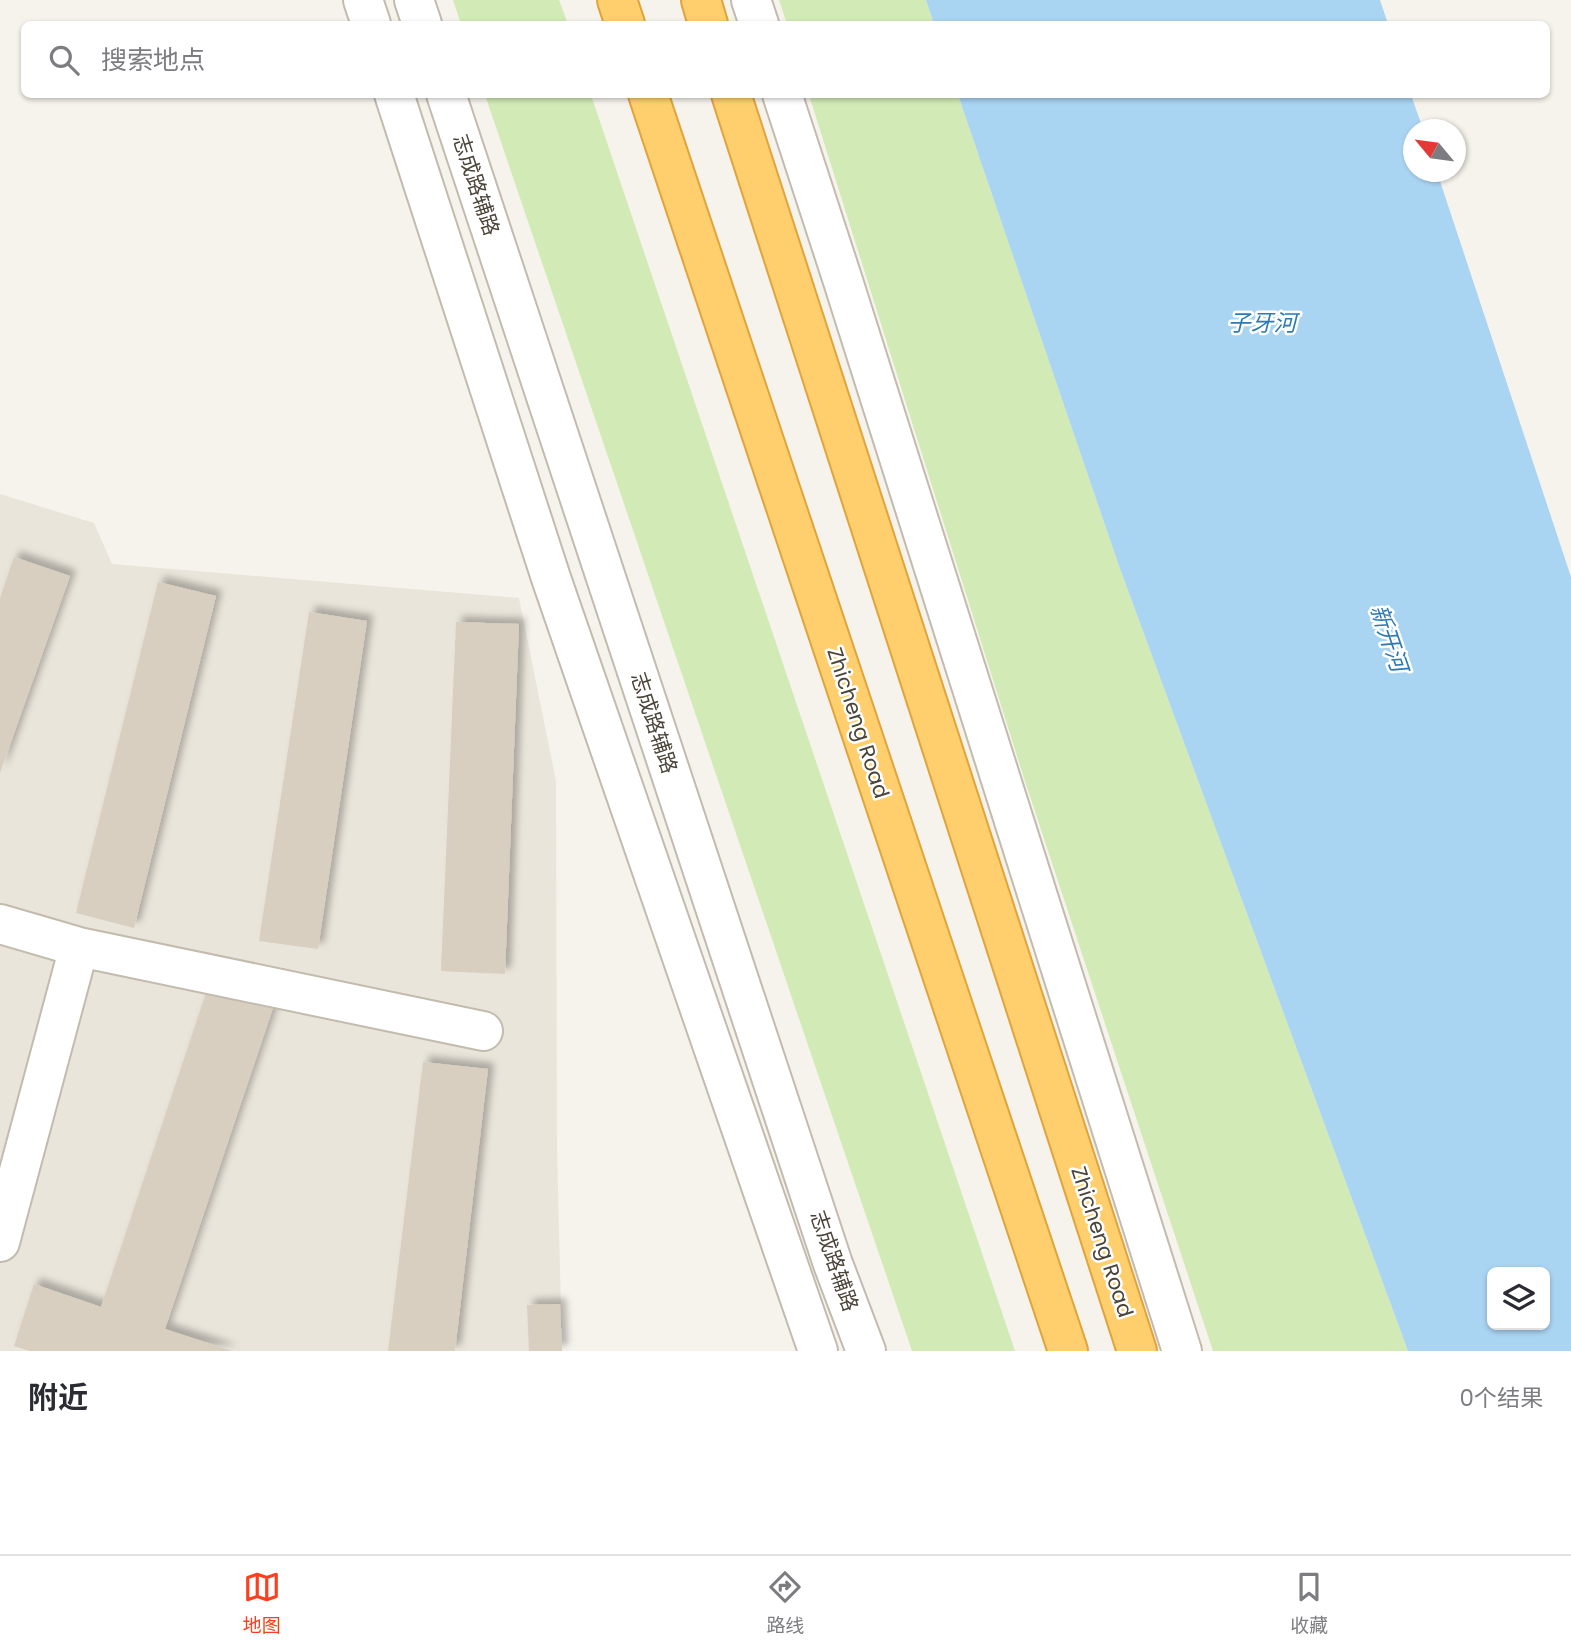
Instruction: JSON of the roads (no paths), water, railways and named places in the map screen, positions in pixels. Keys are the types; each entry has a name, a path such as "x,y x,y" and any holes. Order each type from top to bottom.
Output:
{"highway":[{"path":"617,0 624,21"},
{"path":"701,0 708,21"},
{"name":"Zhicheng Road","path":"649,98 1068,1351"},
{"name":"Zhicheng Road","path":"732,98 1137,1351"}],"street":[{"path":"363,0 370,21"},
{"path":"414,0 421,21"},
{"path":"751,0 758,21"},
{"path":"395,98 556,591 818,1351"},
{"name":"志成路辅路","path":"447,98 833,1264 866,1351"},
{"path":"783,98 848,294 1182,1351"},
{"path":"0,924 79,947 483,1031"},
{"path":"0,1242 79,947"}],"water":[{"path":"926,0 1380,0 1387,21 933,21"},
{"name":"子牙河","path":"959,98 1412,98 1419,119 1403,119 1403,182 1440,182 1571,577 1571,1351 1408,1351 1119,566"}],"water label":[{"name":"新开河","path":"1389,638"}]}
